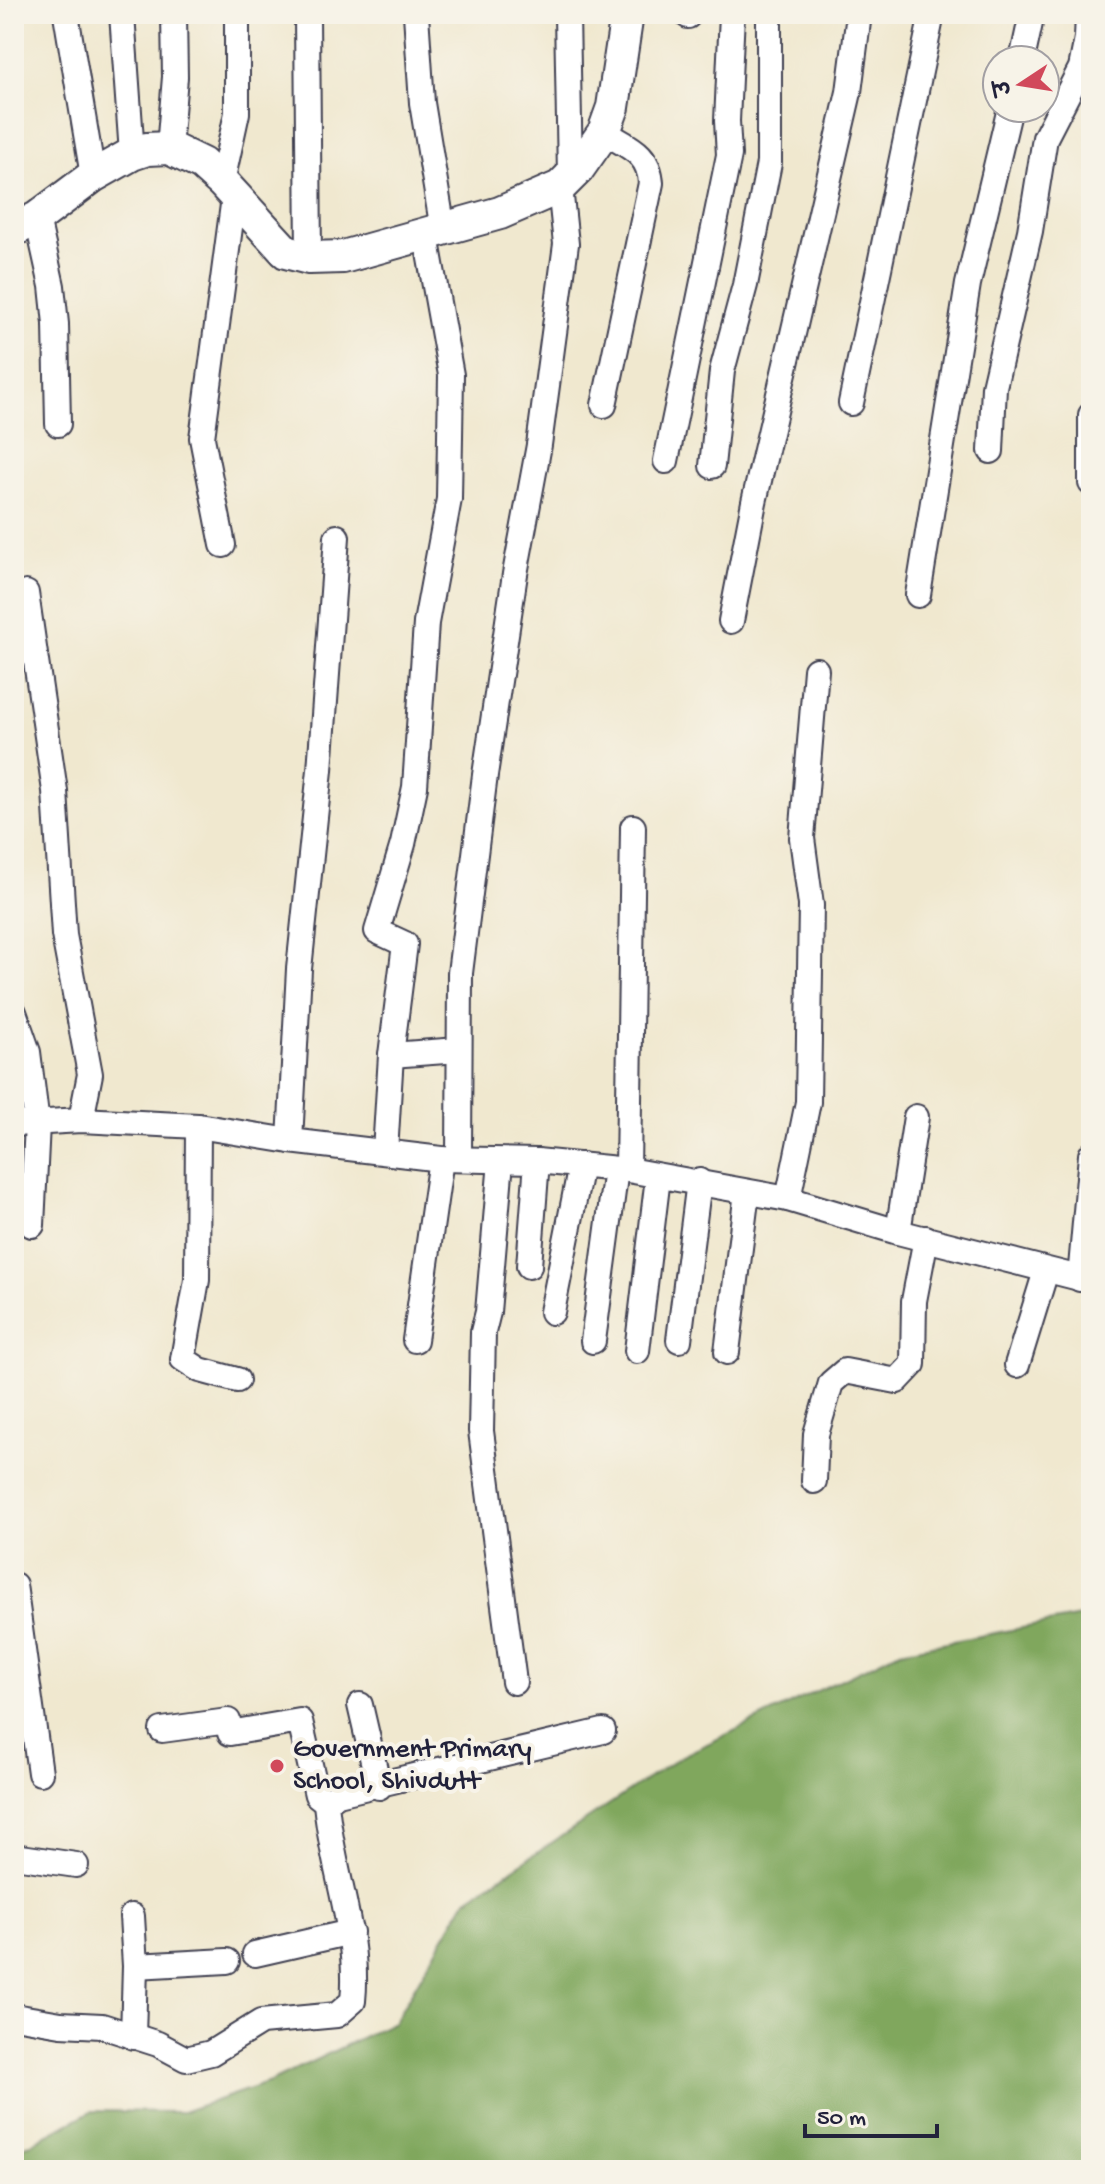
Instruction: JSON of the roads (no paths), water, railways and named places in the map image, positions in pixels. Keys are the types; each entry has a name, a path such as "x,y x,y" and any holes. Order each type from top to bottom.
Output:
{"main road":[{"path":"25,224 93,176 132,154 147,149 169,148 202,164 286,252 309,258 343,257 500,213 565,182 604,132 613,107 627,14"}],"street":[{"path":"66,14 93,176"},
{"path":"122,14 132,154"},
{"path":"169,148 175,77 174,14"},
{"path":"223,545 202,438 237,113 237,14"},
{"path":"307,14 309,258"},
{"path":"385,1152 391,1055 405,944 377,931 403,844 415,787 426,623 445,527 450,477 449,356 422,103 416,14"},
{"path":"415,1340 450,1158 459,1050 460,973 485,775 515,574 539,445 566,244 567,14"},
{"path":"666,461 729,155 727,121 732,14"},
{"path":"712,466 722,371 745,285 769,163 769,14"},
{"path":"731,621 757,487 849,92 859,14"},
{"path":"851,403 932,14"},
{"path":"1025,44 1032,14"},
{"path":"991,451 994,387 1030,231 1045,138 1081,68 1088,14"},
{"path":"918,595 968,284 1006,124"},
{"path":"604,132 643,157 650,171 651,183 604,405"},
{"path":"25,224 52,286 58,424"},
{"path":"1091,415 1091,483"},
{"path":"290,1141 299,969 320,770 337,537"},
{"path":"26,593 55,791 64,935 90,1074 81,1120"},
{"path":"788,1199 808,1102 811,905 802,838 816,670"},
{"path":"593,1341 622,1169 633,827"},
{"path":"14,1012 28,1052 26,1124 32,1225"},
{"path":"391,1055 459,1050"},
{"path":"898,1232 916,1117"},
{"path":"26,1124 81,1120 198,1126 385,1152 622,1169 788,1199 898,1232 1086,1280 1091,1155"},
{"path":"198,1126 197,1280 183,1359 200,1370 237,1380"},
{"path":"501,1161 488,1312 483,1332 481,1431 514,1682"},
{"path":"529,1266 537,1161"},
{"path":"552,1312 581,1165"},
{"path":"637,1351 658,1177"},
{"path":"679,1340 699,1181"},
{"path":"727,1352 747,1192"},
{"path":"814,1481 816,1434 831,1383 845,1371 897,1381 913,1364 914,1301 926,1238"},
{"path":"1017,1365 1046,1271"},
{"path":"14,1585 40,1773"},
{"path":"360,1705 379,1787"},
{"path":"14,2016 61,2024 102,2026 158,2044 186,2059 198,2058 261,2022 337,2015 353,2001 351,1932 326,1802 317,1795 300,1721 230,1733 228,1721 162,1730"},
{"path":"326,1802 338,1794 379,1787 603,1731"},
{"path":"14,1856 76,1865"},
{"path":"132,1916 135,1966 133,2037"},
{"path":"255,1954 351,1932"},
{"path":"135,1966 227,1961"}],"place":[{"name":"Government Primary School, Shivdutt","path":"277,1766"}]}
